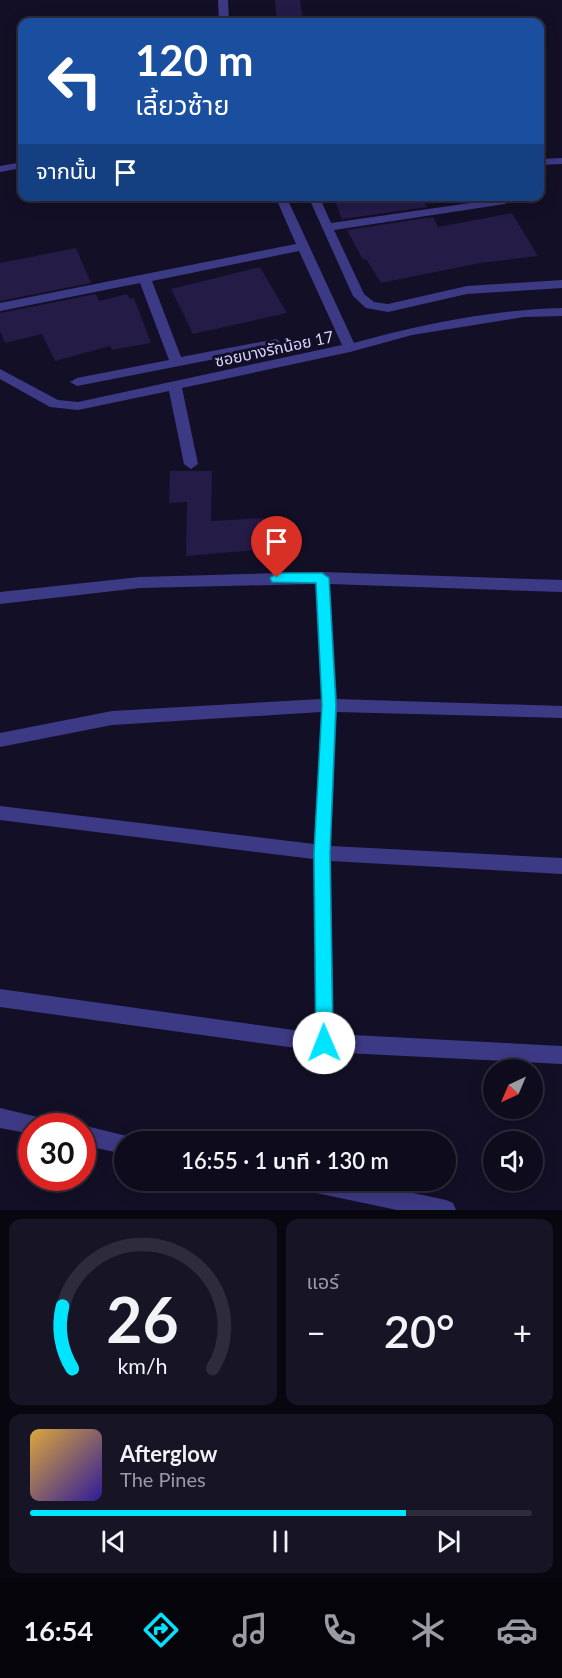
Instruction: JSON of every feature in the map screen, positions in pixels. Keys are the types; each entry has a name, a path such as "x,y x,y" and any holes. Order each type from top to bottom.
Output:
{"street":[{"path":"223,0 224,18"},
{"path":"544,162 562,161"},
{"path":"0,169 18,166"},
{"path":"282,201 301,247 350,348"},
{"path":"316,201 360,296 370,305 388,308 467,290 562,284"},
{"path":"329,227 505,201"},
{"path":"0,308 301,247"},
{"path":"145,279 177,363"},
{"name":"ซอยบางรักน้อย 17","path":"0,373 55,404 78,406 350,348 411,331 524,313 562,312"},
{"path":"77,382 276,343"},
{"path":"175,386 191,464"},
{"path":"0,598 72,586 165,579 322,578 562,585"},
{"path":"322,578 329,705 322,853 324,1043"},
{"path":"0,740 112,718 329,705 562,712"},
{"path":"0,813 322,853 562,866"},
{"path":"0,998 324,1043 562,1055"},
{"path":"0,1118 18,1122"},
{"path":"96,1138 114,1142"},
{"path":"355,1191 446,1210"}],"building":[{"path":"275,0 300,0 302,18 277,18"},
{"path":"335,201 424,201 427,207 342,219"},
{"path":"512,213 538,256 480,263 381,283 366,259 363,260 347,230 433,217 438,227"},
{"path":"76,248 91,283 0,301 0,263"},
{"path":"260,267 287,313 193,334 171,289"},
{"path":"96,294 99,301 127,294 130,299 134,298 151,343 112,350 110,346 55,361 42,334 5,343 0,331 0,313"},
{"path":"170,471 212,471 211,521 264,518 269,549 186,556 187,502 169,503"}],"route":[{"path":"277,578 322,578 329,705 322,853 324,1043"}]}
